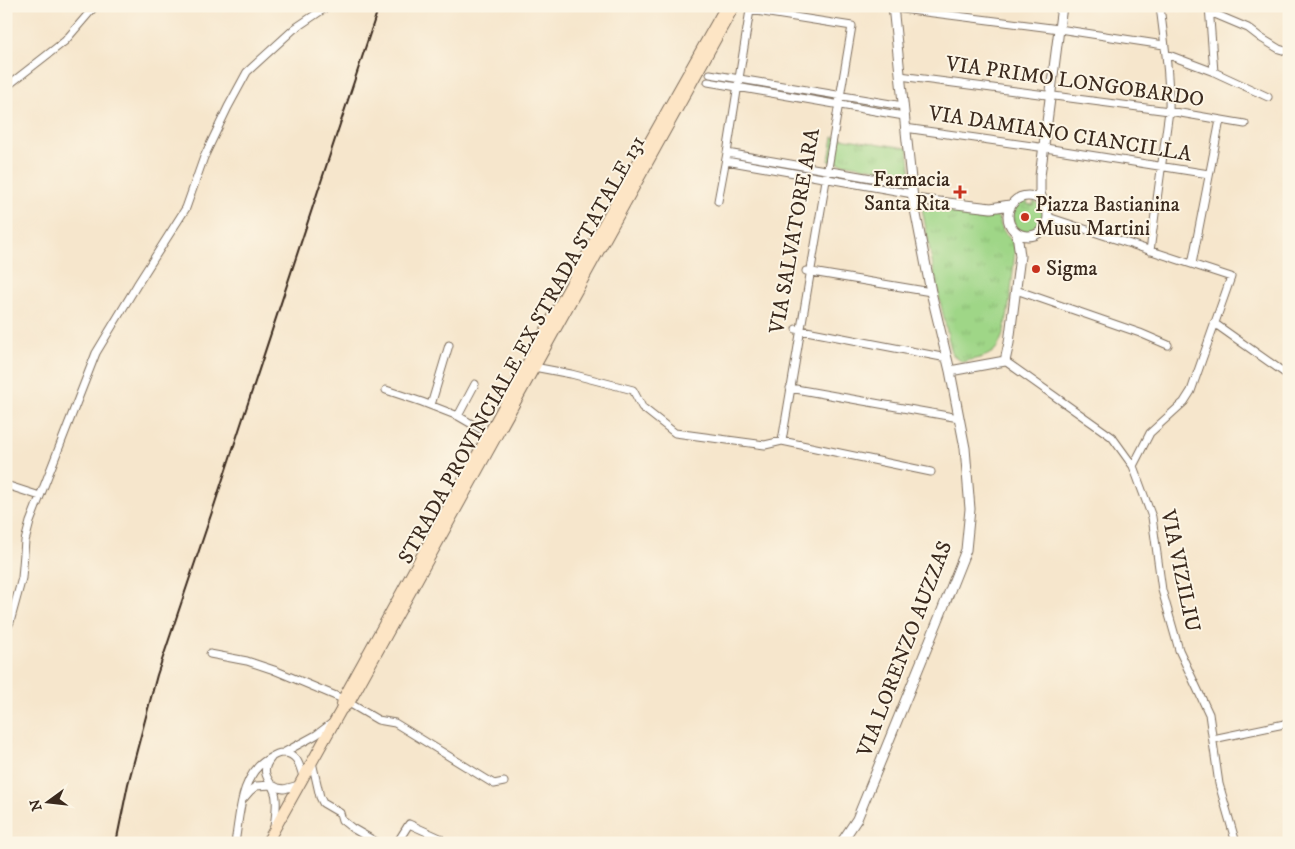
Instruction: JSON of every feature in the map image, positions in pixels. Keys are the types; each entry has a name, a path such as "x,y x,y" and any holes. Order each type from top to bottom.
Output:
{"main road":[{"name":"STRADA PROVINCIALE EX STRADA STATALE 131","path":"346,701 489,434 726,6"},
{"name":"STRADA PROVINCIALE EX STRADA STATALE 131","path":"269,839 734,6"}],"street":[{"path":"6,87 65,41 95,6"},
{"path":"6,630 22,578 28,528 96,352 186,208 204,158 247,72 294,29 328,6"},
{"path":"1010,204 1007,218 1012,230 1023,236 1029,236 1043,230 1048,217 1040,193 1040,178 1062,6"},
{"path":"1150,250 1170,98 1160,6"},
{"path":"893,7 1164,45"},
{"name":"VIA LORENZO AUZZAS","path":"841,843 857,819 966,550 970,509 965,448 950,371 931,292 912,193 893,7"},
{"path":"1210,9 1248,28 1273,46 1289,52"},
{"path":"1210,9 1214,72"},
{"name":"VIA SALVATORE ARA","path":"739,79 750,10 850,26 779,441"},
{"path":"1166,54 1214,72 1268,97"},
{"path":"710,74 903,106"},
{"name":"VIA PRIMO LONGOBARDO","path":"900,76 1169,111 1245,124"},
{"path":"718,201 739,79"},
{"path":"708,82 904,116"},
{"path":"1192,264 1220,120"},
{"name":"VIA DAMIANO CIANCILLA","path":"905,128 1209,174"},
{"path":"727,153 826,170 912,193"},
{"path":"726,161 992,208 1007,218"},
{"path":"992,208 1010,204 1025,195 1032,190 1040,178"},
{"path":"1025,195 1035,197 1043,202"},
{"path":"1048,217 1230,277 1191,391 1184,402 1150,433 1133,466"},
{"path":"950,371 1005,362 1020,256 1017,233"},
{"path":"1020,256 1029,236"},
{"path":"808,271 931,292"},
{"path":"1016,290 1168,345"},
{"path":"1214,323 1289,376"},
{"path":"798,329 947,358"},
{"name":"VIA SALVATORE ARA","path":"779,441 790,388 798,329"},
{"path":"431,405 450,345"},
{"name":"VIA VIZILIU","path":"1005,362 1112,437 1133,466 1152,516 1162,590 1179,650 1209,714 1219,784 1236,843"},
{"path":"534,367 634,390 642,407 675,433 765,445 779,441 931,472"},
{"path":"458,416 475,384"},
{"path":"790,388 959,418"},
{"path":"386,390 458,416 489,434"},
{"path":"6,485 40,496"},
{"path":"210,654 247,661 274,670 346,701 378,720 396,723 494,784 504,782"},
{"path":"283,753 316,735 334,721"},
{"path":"1213,739 1289,722"},
{"path":"283,753 290,754 300,764 301,781 282,789 272,785 267,780 265,772 266,764 271,758 276,754 283,753"},
{"path":"235,843 248,780 263,762 271,758"},
{"path":"312,762 323,803 340,814 342,820 352,828 378,843"},
{"path":"243,800 256,786 272,785"},
{"path":"269,839 276,798 272,785"},
{"path":"397,843 409,824 440,838"}],"green space":[{"path":"833,137 908,148 911,175 829,161"},
{"path":"1028,199 1027,204 1033,205 1034,201 1041,206 1045,213 1041,226 1031,232 1021,231 1016,227 1012,216 1016,205"},
{"path":"922,208 996,215 1003,230 1014,245 1011,286 1004,331 995,350 988,355 962,362 952,354"}],"railway":[{"path":"116,843 128,784 157,675 379,6"}],"place":[{"name":"Farmacia Santa Rita","path":"960,192"},
{"name":"Piazza Bastianina Musu Martini","path":"1025,217"},
{"name":"Sigma","path":"1036,269"}]}
